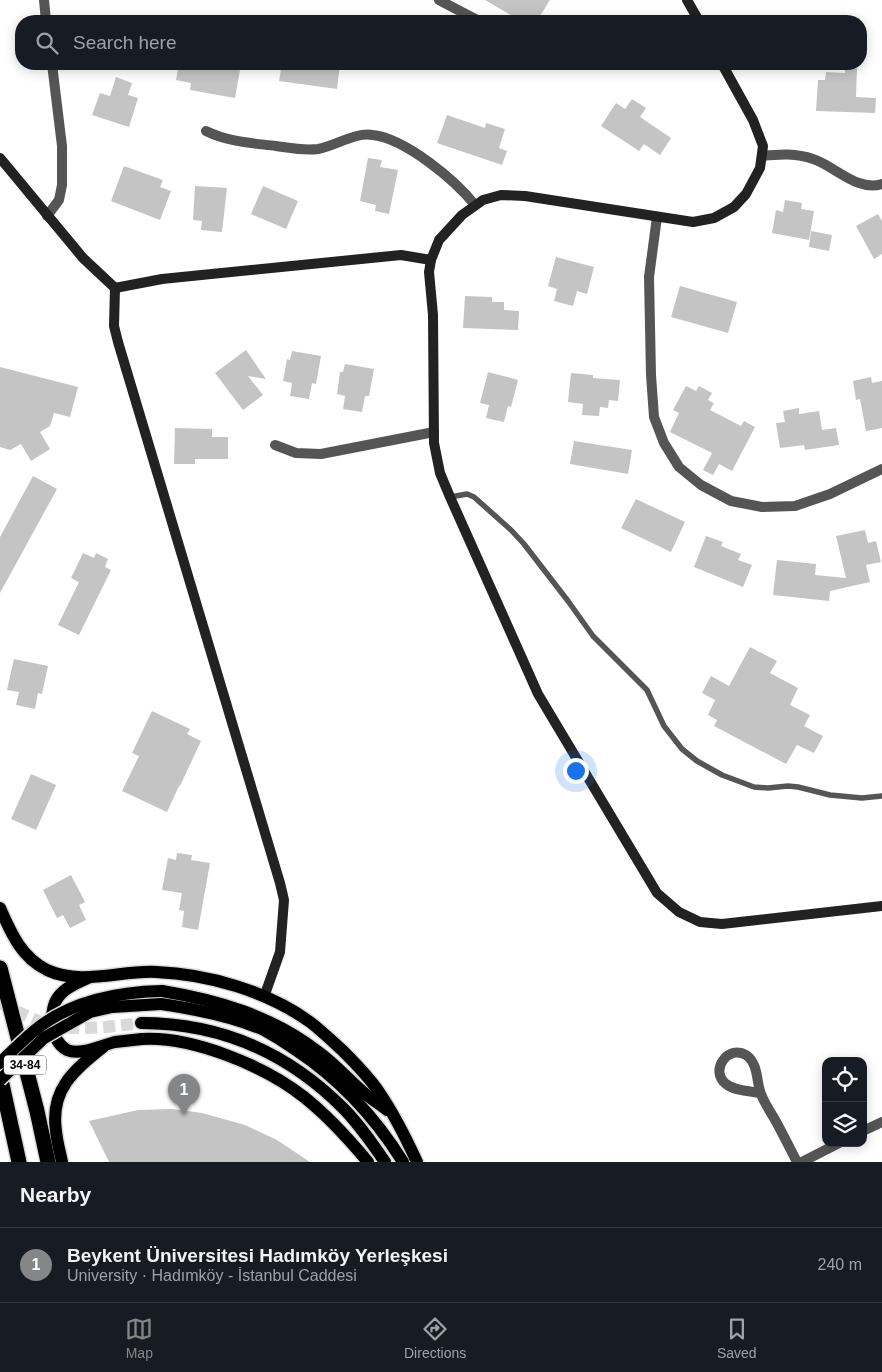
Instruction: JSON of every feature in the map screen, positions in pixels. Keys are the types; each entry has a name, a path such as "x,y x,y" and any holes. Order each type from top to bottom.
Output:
{"highway":[{"name":"34-84","path":"0,968 37,1111 48,1162"},
{"name":"34-84","path":"0,1076 19,1162"}],"main road":[{"path":"0,908 16,944 24,953 47,969 62,975 76,977 155,972 187,975 244,990 288,1008 310,1022 326,1036 357,1065 379,1091 417,1162"},
{"path":"92,976 72,986 60,995 53,1009 54,1034 62,1046 77,1052 106,1044 144,1039 181,1042 203,1047 235,1059 277,1079 302,1096 326,1116 368,1162"},
{"path":"0,1063 34,1030 71,1008 113,995 137,991 224,1017 264,1031 281,1040 316,1064 354,1096 385,1133 403,1162"},
{"path":"0,1080 44,1038 90,1012 161,997 217,1002 259,1017 295,1035 331,1061 363,1092 391,1113"},
{"path":"141,1023 176,1025 209,1031 268,1051 318,1085 344,1109 385,1162"},
{"path":"62,1162 56,1130 56,1109 61,1090 71,1074 106,1044"}],"street":[{"path":"44,0 45,15"},
{"path":"438,0 467,15"},
{"path":"687,0 696,15"},
{"path":"48,216 59,200 62,185 62,146 53,70"},
{"path":"725,70 753,120 763,146 760,168 746,194 734,207 714,218 693,222 525,196 501,195 483,200 475,205 439,240 431,260 429,272 433,315 434,444 440,473 538,694 657,893 679,912 700,922 722,924 882,906"},
{"path":"206,131 214,136 237,142 304,150 319,149 351,138 372,134 390,139 444,174 475,205"},
{"path":"762,156 798,155 815,159 844,177 863,184 876,186 882,184"},
{"path":"0,158 82,258 115,288 114,326 118,342 284,900 280,952 264,997"},
{"path":"657,217 649,276 651,375 654,417 664,443 679,467 702,485 731,501 762,507 795,506 830,494 882,469"},
{"path":"115,288 162,279 401,255 431,260"},
{"path":"275,445 296,453 321,454 434,432"},
{"path":"760,1093 744,1091 726,1084 719,1072 722,1061 726,1056 737,1052 750,1058 758,1079 760,1093 797,1162"},
{"path":"867,1129 882,1122"},
{"path":"802,1162 831,1147"}],"lane":[{"path":"450,497 467,494 474,497 511,530 524,544 594,636 646,690 664,726 682,750 697,761 722,775 754,787 788,786 838,796 862,798 882,796"}],"building":[{"path":"485,0 550,0 541,15 511,15"},
{"path":"178,70 240,70 235,98 190,90 191,83 176,80"},
{"path":"281,70 339,70 337,89 279,81"},
{"path":"845,70 857,70 856,97 876,98 875,113 816,111 818,80 825,80 826,72 845,73"},
{"path":"116,77 132,83 128,95 138,98 129,127 92,115 100,93 110,96"},
{"path":"632,99 646,108 640,117 671,138 660,155 644,144 639,151 601,126 616,103 625,109"},
{"path":"447,115 485,128 486,123 505,129 499,148 507,151 502,165 437,143"},
{"path":"368,158 382,160 380,167 398,170 389,214 375,211 376,205 360,201"},
{"path":"124,166 163,180 160,187 171,191 160,220 111,201"},
{"path":"195,186 227,188 222,232 201,230 202,221 193,220"},
{"path":"263,186 298,201 286,229 251,214"},
{"path":"785,200 802,203 801,209 814,211 809,240 772,233 776,210 783,212"},
{"path":"878,214 882,221 882,254 874,259 856,226"},
{"path":"811,231 832,235 829,251 809,247"},
{"path":"556,257 594,267 587,294 577,291 573,306 554,301 557,289 548,286"},
{"path":"680,286 737,302 728,333 671,317"},
{"path":"465,296 492,297 492,302 504,302 504,310 519,311 518,330 463,328"},
{"path":"246,350 266,379 248,376 263,395 243,410 215,373"},
{"path":"292,351 321,356 316,384 312,383 309,399 290,396 292,383 283,381 287,359 290,360"},
{"path":"345,364 374,369 369,396 365,396 362,412 343,409 345,396 337,394 340,372 343,372"},
{"path":"0,367 78,387 70,417 54,413 50,426 40,432 50,449 31,461 21,444 10,450 0,447"},
{"path":"488,372 518,380 511,407 508,406 504,422 486,418 489,405 480,403"},
{"path":"571,373 593,375 593,378 620,380 618,401 609,400 608,408 600,407 599,416 582,415 583,404 568,402"},
{"path":"871,377 872,383 882,381 882,428 866,431 860,399 856,400 853,381"},
{"path":"686,386 696,391 699,386 712,393 708,400 714,403 710,410 741,426 744,421 755,427 732,471 719,464 713,475 703,470 712,453 670,432 679,413 673,410"},
{"path":"799,408 799,414 819,411 822,430 836,428 839,445 805,450 804,445 780,448 776,423 785,422 783,411"},
{"path":"175,428 212,429 212,437 228,437 228,459 195,459 195,464 174,464"},
{"path":"574,441 632,450 628,474 570,464"},
{"path":"33,476 57,489 0,593 0,537"},
{"path":"636,499 685,522 671,552 621,528"},
{"path":"865,530 868,543 876,541 881,562 866,565 870,582 830,591 829,601 773,595 777,560 816,564 815,575 846,578 836,536"},
{"path":"706,536 723,542 721,546 741,554 738,560 752,565 743,587 694,567"},
{"path":"83,553 94,558 96,553 108,559 105,567 111,570 79,635 58,625 79,582 71,578"},
{"path":"750,647 777,661 770,673 798,688 790,705 810,715 804,726 823,736 814,753 797,745 786,764 714,726 717,720 708,715 715,700 702,693 711,676 729,686"},
{"path":"14,659 48,666 42,694 38,693 35,709 16,705 19,692 7,690"},
{"path":"152,711 190,729 187,734 201,741 167,812 122,791 139,756 132,753"},
{"path":"31,774 56,785 36,830 11,819"},
{"path":"177,853 192,855 191,860 210,863 198,930 182,927 184,911 179,910 182,893 162,890 168,858 176,860"},
{"path":"71,875 85,902 79,905 86,920 70,928 63,915 57,918 43,890"},
{"path":"172,1109 202,1113 245,1125 277,1140 310,1162 109,1162 89,1121 138,1110"}],"tunnel":[{"path":"0,1003 38,1021 54,1026 92,1028 141,1023"}],"place":[{"name":"Beykent Üniversitesi Hadımköy Yerleşkesi","path":"184,1115"}]}
